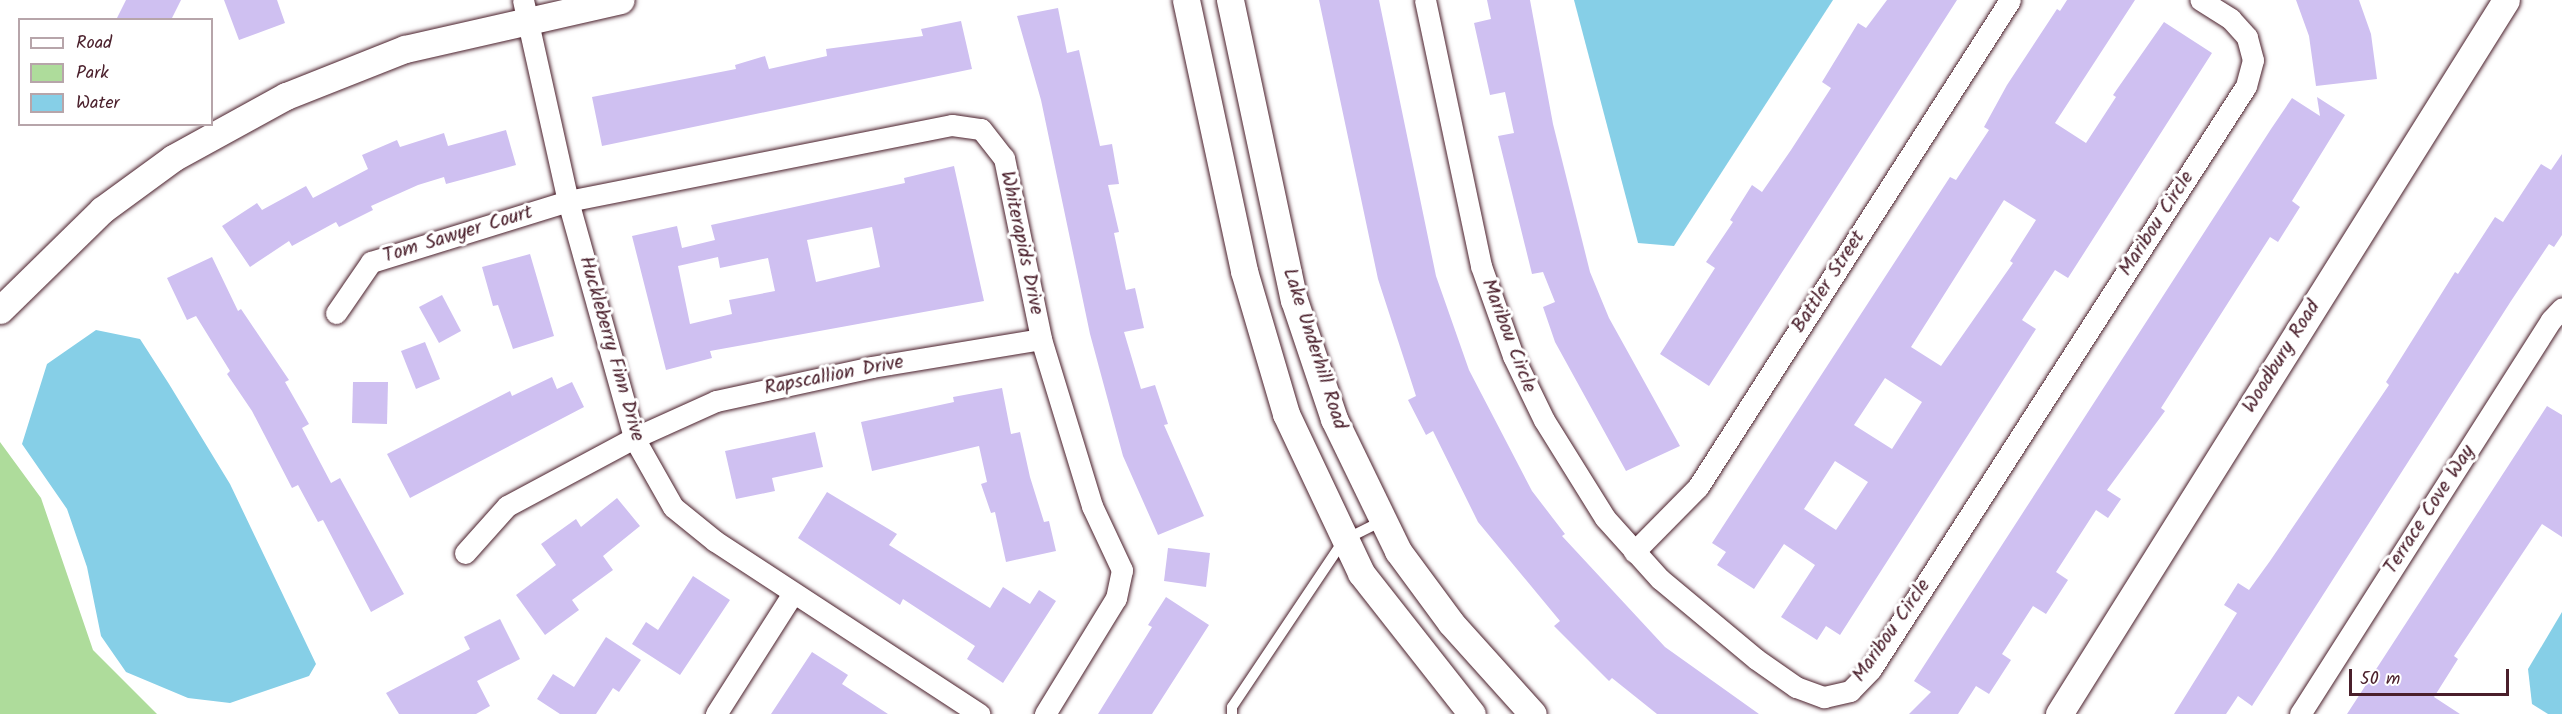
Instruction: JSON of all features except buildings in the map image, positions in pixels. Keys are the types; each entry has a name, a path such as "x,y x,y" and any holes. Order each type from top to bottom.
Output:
{"street":[{"path":"0,310 102,210 173,158 286,96 405,49 525,10 620,0"},
{"path":"1186,0 1244,271 1286,414 1361,573 1400,627 1472,714"},
{"name":"Lake Underhill Road","path":"1230,0 1294,300 1334,419 1398,551 1451,623 1533,714"},
{"name":"Maribou Circle","path":"1425,0 1481,266 1504,334 1527,389 1562,451 1605,518 1634,552 1692,608 1796,687 1831,697 1850,691 1862,681 2246,86 2253,60 2247,37 2231,19 2201,0"},
{"name":"Battler Street","path":"1634,552 1698,486 2010,0"},
{"name":"Woodbury Road","path":"2059,714 2506,0"},
{"name":"Huckleberry Finn Drive","path":"525,10 568,201 634,438 673,507 715,542 979,714"},
{"name":"Whiterapids Drive","path":"568,201 952,125 981,129 1004,158 1041,339 1092,506 1122,570 1116,598 1045,714"},
{"name":"Tom Sawyer Court","path":"336,313 371,262 568,201"},
{"name":"Terrace Cove Way","path":"2300,714 2551,320 2562,308"},
{"name":"Rapscallion Drive","path":"465,553 507,506 634,438 716,401 872,367 1041,339"},
{"path":"716,714 793,593"}],"lane":[{"path":"1232,714 1232,707 1344,540 1383,520"}],"green space":[{"path":"0,442 41,498 93,650 157,714 0,714"}],"water":[{"path":"1574,0 1833,0 1674,246 1638,243"},
{"path":"96,330 140,339 169,384 230,484 316,664 309,676 230,703 188,698 126,672 101,636 87,567 67,509 22,444 47,364"},
{"path":"2562,612 2562,714 2548,714 2532,704 2528,669"}]}
